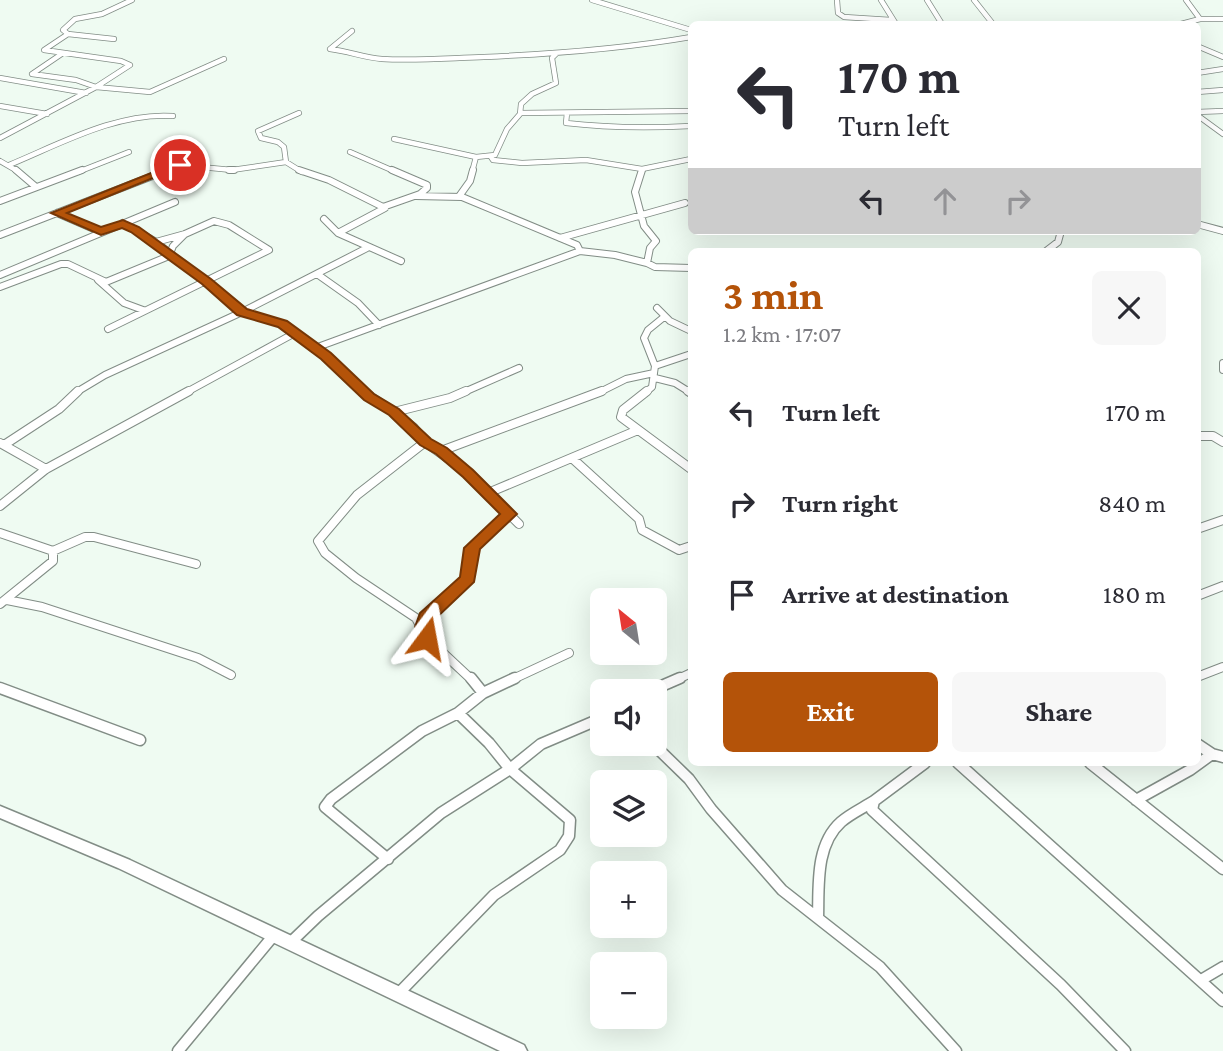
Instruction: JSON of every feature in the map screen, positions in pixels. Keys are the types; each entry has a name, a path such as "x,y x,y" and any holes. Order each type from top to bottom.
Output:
{"main road":[{"path":"1,813 124,864 518,1051"}],"street":[{"path":"114,39 68,34 63,30 75,19 102,14 132,0"},
{"path":"593,0 688,29"},
{"path":"837,0 838,13 844,17 891,20"},
{"path":"881,0 891,20"},
{"path":"927,0 940,21"},
{"path":"974,0 991,21"},
{"path":"1186,0 1200,19"},
{"path":"1192,21 1222,20"},
{"path":"352,31 330,49 399,60 556,54 639,46 688,38"},
{"path":"0,138 86,93 130,65 121,61 44,50 68,34"},
{"path":"1201,48 1222,59"},
{"path":"62,53 32,74 76,80 96,87 150,92 224,59"},
{"path":"394,139 414,146 450,150 476,157 491,157 498,152 497,148 507,129 520,113 521,104 532,94 557,81 552,66 552,58 556,54"},
{"path":"1201,72 1223,69"},
{"path":"0,78 86,93"},
{"path":"1201,92 1223,90"},
{"path":"0,106 47,114"},
{"path":"520,113 688,111"},
{"path":"1201,113 1223,111"},
{"path":"286,162 284,147 278,142 261,138 258,131 299,113"},
{"path":"567,113 566,123 590,126 654,129 688,126"},
{"path":"9,165 97,128 159,115 173,116"},
{"path":"1201,116 1223,134"},
{"path":"0,201 129,152"},
{"path":"338,233 427,188 427,185 350,152"},
{"path":"461,197 470,181 476,157"},
{"path":"491,157 498,162 522,163 586,160 642,169 688,160"},
{"path":"0,161 36,187"},
{"path":"0,235 180,165 232,170 286,162 304,173 329,180 379,205 388,206"},
{"path":"642,169 643,173 635,192 644,226 656,241 650,248 647,263"},
{"path":"416,195 449,199 461,197 577,245 580,251"},
{"path":"0,275 175,202"},
{"path":"560,238 685,204"},
{"path":"57,213 101,232"},
{"path":"324,219 338,233 401,261"},
{"path":"108,329 269,250 259,242 218,222 205,223 185,234 156,243"},
{"path":"123,223 156,243 242,312 282,324 315,348 369,397 394,412 425,442 441,451 519,524"},
{"path":"1201,225 1223,231"},
{"path":"99,280 110,281 169,256 173,246 185,234"},
{"path":"46,469 2,444 59,409 76,392 105,375 242,312 367,248"},
{"path":"315,348 580,251 615,255 655,267 688,268"},
{"path":"0,287 61,264 75,267 99,280 124,303 143,310"},
{"path":"317,274 358,303 379,325"},
{"path":"657,308 664,317 688,329"},
{"path":"664,317 648,330 644,338 655,372 653,387 623,410 621,417 688,466"},
{"path":"0,506 46,469 293,334"},
{"path":"441,451 594,395 626,379 655,372 688,356"},
{"path":"1223,363 1220,365 1223,369"},
{"path":"394,412 450,398 519,368"},
{"path":"655,372 688,391"},
{"path":"488,493 638,430"},
{"path":"1201,436 1213,436 1223,442"},
{"path":"425,442 357,495 318,541 325,553 356,578 416,618 427,638 464,670 484,693"},
{"path":"573,459 639,519 642,530 679,550 688,546"},
{"path":"427,638 424,627 426,617 468,579 472,548 509,514"},
{"path":"1201,526 1223,520"},
{"path":"0,533 53,551 85,537 94,537 196,564"},
{"path":"3,602 53,561 53,551"},
{"path":"1201,594 1223,586"},
{"path":"3,602 43,607 198,658 231,675"},
{"path":"388,859 325,807 331,799 422,731 458,713 484,693 569,653"},
{"path":"1201,675 1223,667"},
{"path":"667,684 688,674"},
{"path":"0,688 140,740"},
{"path":"398,995 494,895 560,850 569,836 569,820 510,769 489,743 458,713"},
{"path":"291,942 318,916 441,813 510,769 541,744 590,723"},
{"path":"1201,746 1218,755"},
{"path":"1201,764 1218,755"},
{"path":"665,756 689,779 711,809 782,890 880,967 956,1051"},
{"path":"818,918 822,864 829,837 840,823 921,766"},
{"path":"961,766 1223,1002"},
{"path":"1094,766 1222,868"},
{"path":"1136,800 1166,781 1198,766"},
{"path":"874,801 872,810 1061,985 1125,1051"},
{"path":"178,1051 274,935"},
{"path":"1201,980 1223,967"}],"route":[{"path":"180,165 57,213 101,232 123,223 156,243 242,312 282,324 326,356 369,397 414,428 425,442 468,473 509,514 472,548 468,579 426,617 424,627 427,638"}]}
